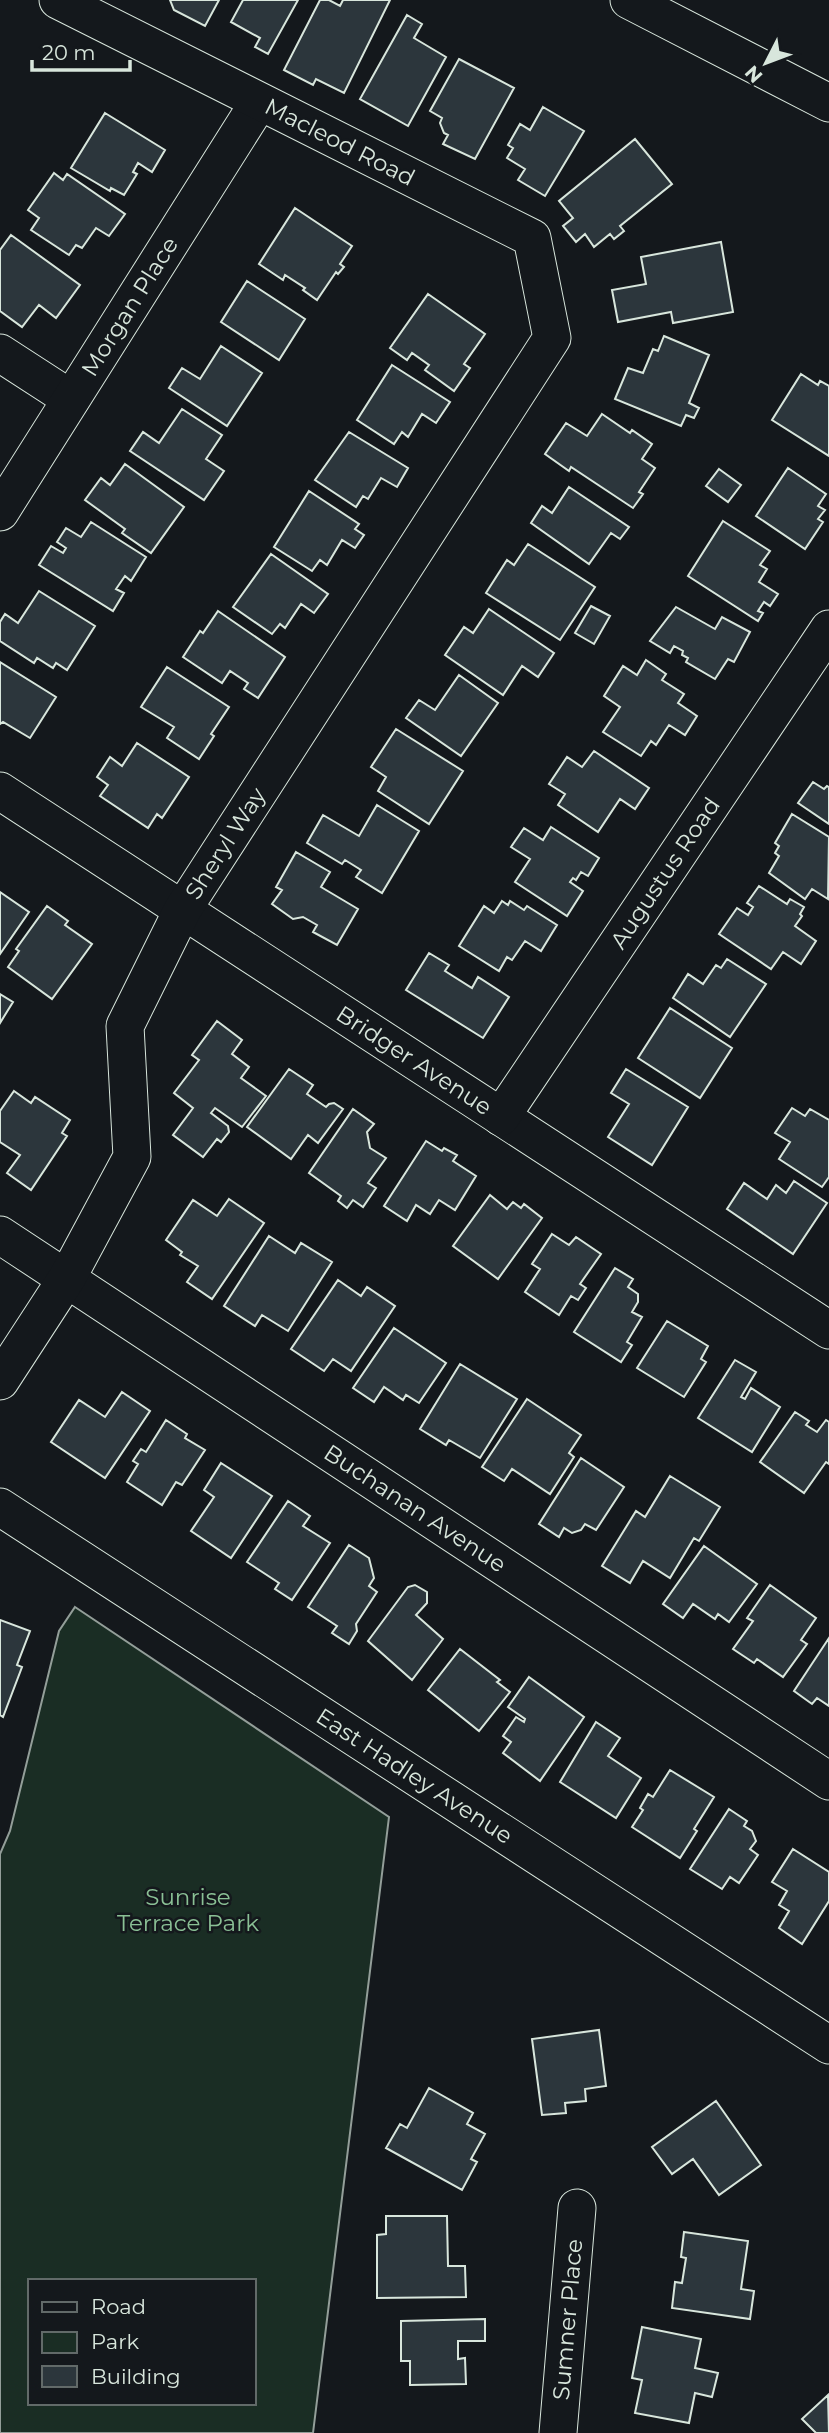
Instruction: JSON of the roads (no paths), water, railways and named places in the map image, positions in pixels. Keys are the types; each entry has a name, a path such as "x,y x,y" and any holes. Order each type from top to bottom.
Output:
{"street":[{"name":"Macleod Road","path":"58,0 532,238 552,338"},
{"path":"629,0 829,103"},
{"name":"Morgan Place","path":"0,512 259,102"},
{"name":"Sheryl Way","path":"0,1381 67,1278 132,1157 125,1026 183,909 552,338"},
{"path":"0,353 71,400"},
{"name":"Augustus Road","path":"502,1117 829,629"},
{"name":"Bridger Avenue","path":"0,791 502,1117 825,1319"},
{"name":"Buchanan Avenue","path":"0,1235 829,1781"},
{"name":"East Hadley Avenue","path":"0,1507 829,2045"},
{"name":"Sumner Place","path":"558,2433 577,2208"}],"park label":[{"name":"Sunrise Terrace Park","path":"188,1910"}]}
